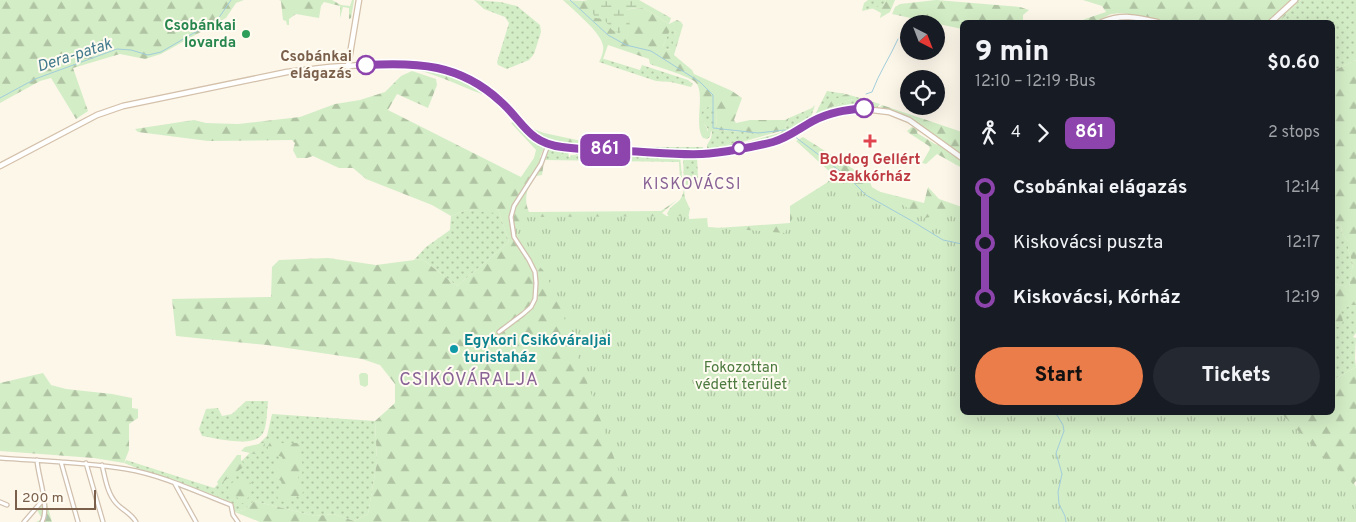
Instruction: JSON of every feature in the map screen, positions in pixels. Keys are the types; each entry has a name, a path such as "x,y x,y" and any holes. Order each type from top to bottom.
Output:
{"main road":[{"path":"348,66 359,0"},
{"path":"1274,20 1295,0"},
{"path":"1109,20 1127,16 1147,20"},
{"path":"0,166 97,115 123,106 280,74 348,66 407,63 432,66 458,74 480,85 496,97 534,137 548,145 571,148 707,154 772,142 788,136 812,121 831,113 850,109 873,109 889,112 909,120 960,157"}],"street":[{"path":"499,332 523,314 535,299 535,272 514,237 511,217 514,206 542,162 548,145"},
{"path":"0,458 86,463 151,475 231,505 233,515 238,522"},
{"path":"37,460 44,494 44,518 42,522"},
{"path":"61,462 78,522"},
{"path":"86,463 102,522"},
{"path":"102,465 108,490 116,503 133,517 136,522"},
{"path":"174,484 196,522"},
{"path":"24,522 44,499"},
{"path":"0,502 7,506"}],"green space":[{"path":"0,0 244,0 236,3 226,18 161,54 145,59 120,54 73,68 88,111 76,119 51,78 40,81 0,103"},
{"path":"279,0 332,0 341,5 350,6 352,0 354,0 351,18 349,19 349,8 343,7 340,18 340,6 324,2 321,6 319,18 296,14 289,19 289,25 287,25 286,21 283,20 281,1"},
{"path":"474,0 500,2 517,6 540,25 541,32 534,54 529,60 507,69 498,65 497,62 509,23 505,17 484,9"},
{"path":"563,0 588,1 594,12 644,8 669,24 677,20 681,22 683,25 674,55 692,70 694,74 732,91 742,98 734,120 736,123 750,120 785,120 789,118 784,130 718,149 717,147 756,138 757,136 755,133 717,130 716,109 712,105 705,109 701,115 709,136 707,139 703,138 699,124 700,99 698,85 694,81 650,64 649,59 608,45 603,59 601,58 603,48 598,35","holes":["671,28 676,32 671,50 665,49 663,46"]},
{"path":"583,0 639,0 671,18 669,24 644,8 627,9 630,25 619,33 612,30 604,19 595,18 588,1"},
{"path":"868,0 886,0 883,6 862,11 864,3"},
{"path":"886,0 895,0 890,12 880,18 881,13 872,8 883,6"},
{"path":"936,0 1020,7 1029,10 1023,15 1023,20 960,20 960,29 945,25 945,15 900,16 892,14 895,7 900,4"},
{"path":"1083,0 1301,0 1281,20 1138,20 1136,15 1121,13 1111,14 1099,20 1083,20 1106,12 1102,6"},
{"path":"1301,0 1356,0 1356,60 1335,70 1335,20 1281,20"},
{"path":"1124,18 1138,20 1114,20"},
{"path":"671,27 676,32 672,50 664,49 663,46"},
{"path":"601,58 640,70 642,65 688,80 693,84 691,87 671,82 656,81 599,62"},
{"path":"1356,60 1356,305 1350,305 1341,311 1343,322 1339,327 1335,326 1335,284 1349,287 1353,264 1348,249 1348,241 1342,234 1341,226 1335,223 1335,70"},
{"path":"407,66 437,71 456,77 483,91 482,94 434,75 405,68"},
{"name":"Fokozottan védett terület","path":"412,71 436,79 437,85 428,108 397,94 388,110 521,177 534,158 536,150 511,123 514,122 534,142 543,146 540,157 544,161 542,175 536,176 530,184 526,197 529,212 661,211 677,200 662,213 671,219 667,214 671,207 681,198 684,188 685,198 690,209 687,223 690,227 717,228 790,223 790,206 828,182 830,172 796,141 803,137 869,179 873,190 924,203 928,187 939,199 960,206 960,415 1335,415 1335,379 1356,367 1356,481 1354,483 1356,487 1356,522 260,522 235,512 244,510 254,501 315,516 334,514 354,521 368,514 377,462 375,421 395,403 395,384 380,365 362,359 267,345 176,336 172,299 271,297 272,267 279,260 328,258 376,265 422,259 457,286 509,242 498,209 495,213 466,210 451,216 432,205 366,179 353,168 339,168 313,156 297,158 293,150 295,143 292,140 208,141 138,132 135,129 194,120 206,123 238,124 300,117 335,104 360,100 385,92 401,76"},
{"path":"827,91 846,94 833,101 826,109 853,99 853,96 880,104 877,108 860,103 860,105 835,109 814,117"},
{"path":"846,94 853,96 853,99 826,109 819,107"},
{"path":"712,105 716,108 717,130 755,133 756,138 707,151 707,145 712,132 707,139 708,129 701,118 701,112"},
{"path":"815,105 810,120 794,129 771,139 744,143 779,133 784,130 789,118"},
{"path":"882,105 900,111 900,114 880,107"},
{"path":"903,115 912,115 960,131 960,155 916,122"},
{"path":"523,118 531,128 544,133 591,143 646,147 646,150 557,145 533,133 521,122"},
{"path":"912,127 918,130 917,133 960,160 960,167 937,154 926,164 922,163 930,149 929,146 907,131"},
{"path":"547,147 568,150 569,158 571,155 602,157 577,155 572,153 573,150 680,156 682,177 680,179 679,162 544,161 542,160"},
{"path":"646,147 703,147 703,151 700,153 646,150"},
{"path":"683,156 697,157 698,178 695,178 696,184 684,185"},
{"name":"Fokozottan védett terület","path":"829,182 870,186 925,218 960,211 960,415 1283,415 1325,459 1349,478 1356,490 1356,522 637,522 556,295 543,270 531,259 510,229 525,217 689,216 689,219 707,218 708,227 785,233 802,199"},
{"path":"498,209 509,242 457,286 422,259 414,260 426,247 450,230 451,216 466,210 495,212"},
{"path":"1335,223 1341,226 1342,234 1348,241 1348,249 1353,264 1349,287 1335,284"},
{"path":"1350,305 1356,305 1356,333 1353,337 1356,338 1356,367 1335,379 1335,320 1340,311"},
{"path":"43,373 51,385 66,389 132,398 132,408 138,409 138,418 129,424 129,450 124,463 94,458 0,451 0,383"},
{"path":"361,373 368,375 368,385 365,387 360,385 359,375"},
{"path":"246,401 268,401 265,427 259,438 244,442 202,436 199,429 206,409 218,408 222,416 232,414"},
{"path":"272,414 375,421 377,462 368,514 354,521 334,514 315,516 254,501 244,510 235,512 231,505 124,463 126,460 214,488 267,436"},
{"path":"272,439 282,443 297,443 301,446 300,457 303,465 302,474 298,475 298,485 304,486 302,496 291,496 288,502 278,499 277,495 283,485 281,481 274,477 274,468 283,460 282,457 277,455 268,454 268,446"},
{"path":"265,443 264,449 259,455 241,451 245,447"},
{"path":"237,455 241,455 241,460 245,466 219,486 217,482"},
{"path":"248,479 253,487 244,503 239,503 238,498 227,494 229,485 236,480"},
{"path":"46,500 52,522 36,522 42,519 37,510"}],"waterway":[{"name":"Dera-patak","path":"0,98 35,79 117,49 131,50 148,55 161,52 218,19 231,0"},
{"path":"570,0 608,35 626,45 651,51 700,82 713,95 713,128 758,133 785,130 790,132"},
{"path":"866,94 872,92 898,39"},
{"path":"794,136 849,178 866,195 943,240 960,244"},
{"path":"1057,415 1063,425 1064,431 1056,453 1062,474 1058,492 1059,504 1066,522"},
{"path":"44,522 47,517 46,513"}],"bus line":[{"name":"861","path":"366,65 419,64 438,67 458,74 480,85 496,97 527,131 544,144 571,148 707,154 772,142 788,136 812,121 831,113 864,108"}],"place":[{"name":"Csobánkai lovarda","path":"246,34"},
{"name":"Csobánkai elágazás","path":"366,65"},
{"name":"Boldog Gellért Szakkórház","path":"870,141"},
{"name":"Egykori Csikóváraljai turistaház","path":"454,349"}],"district":[{"name":"KISKOVÁCSI","path":"692,183"},
{"name":"CSIKÓVÁRALJA","path":"469,379"}]}
